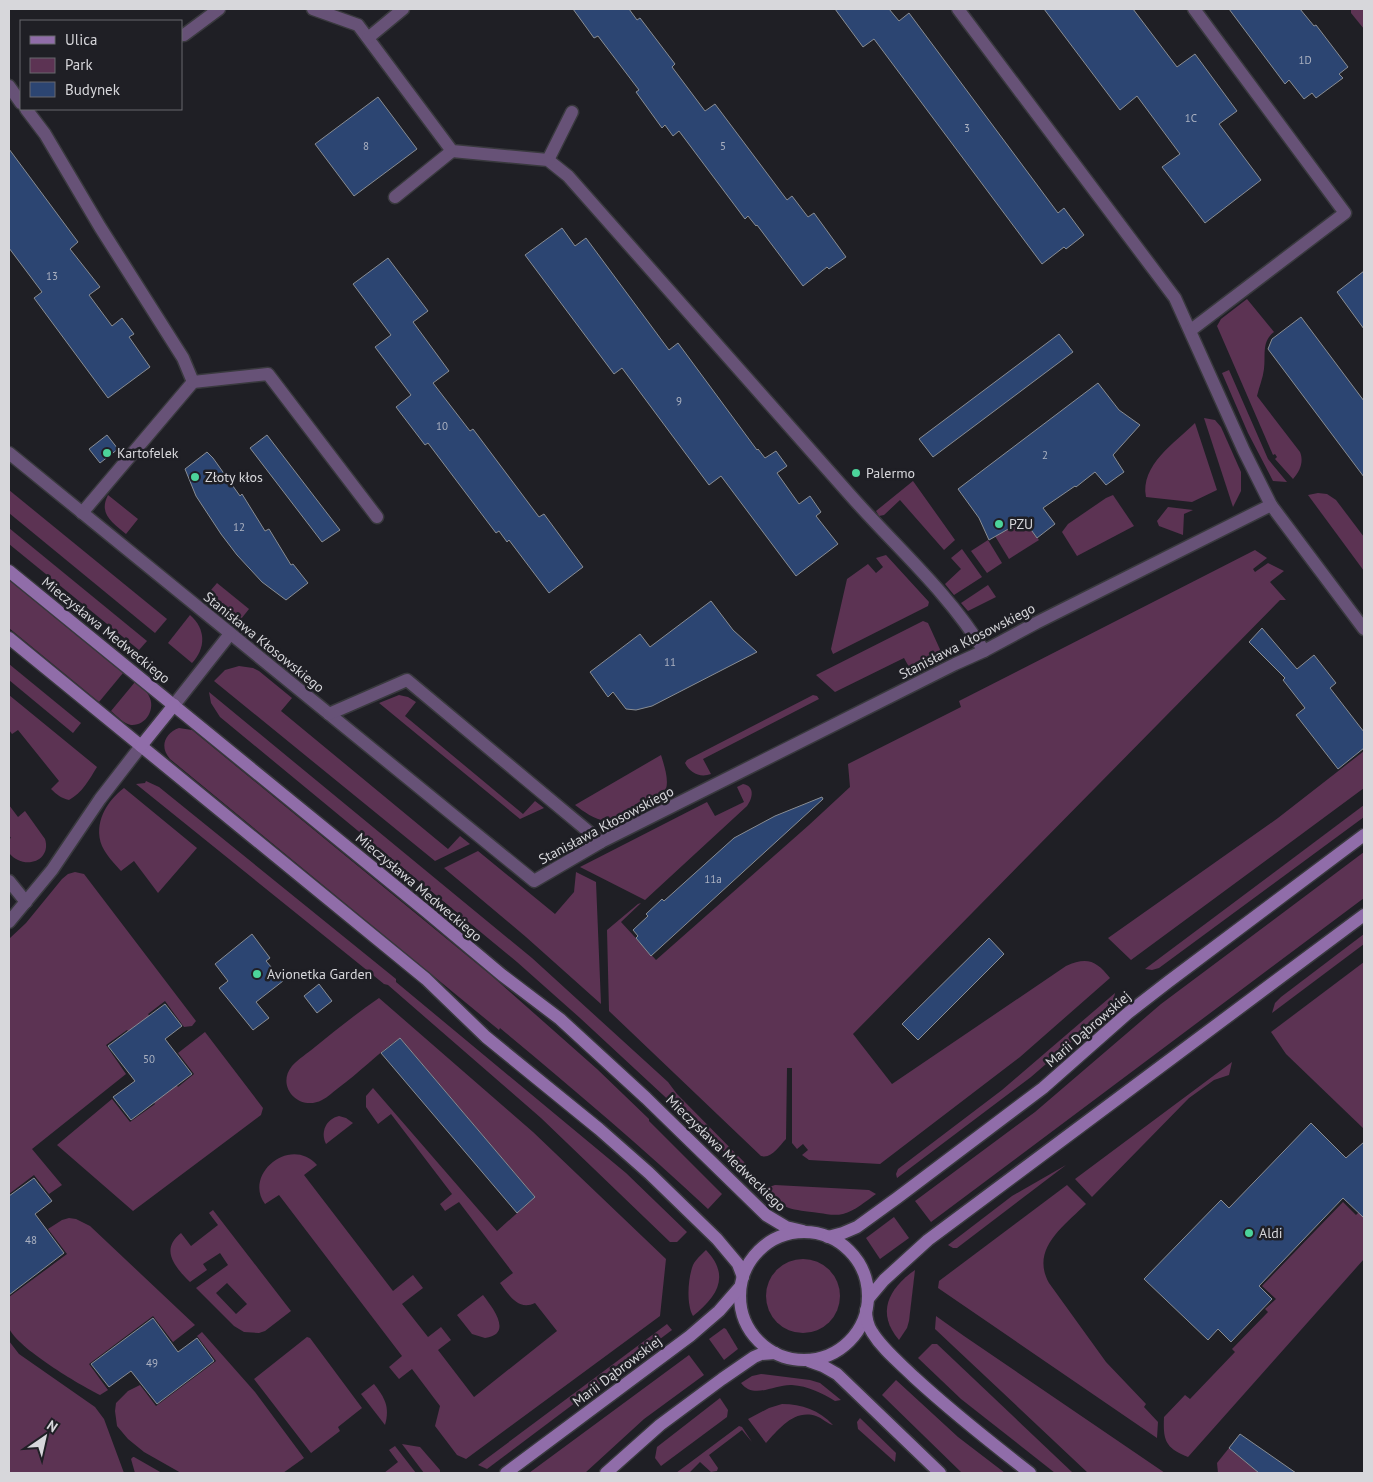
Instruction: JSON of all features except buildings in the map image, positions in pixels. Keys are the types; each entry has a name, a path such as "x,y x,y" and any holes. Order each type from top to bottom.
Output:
{"street":[{"path":"184,35 219,9"},
{"path":"313,9 358,25 452,151"},
{"path":"368,38 403,9"},
{"path":"958,9 1176,298 1244,451 1271,505 1364,629"},
{"path":"1191,330 1345,213 1194,9"},
{"path":"9,86 20,102"},
{"path":"27,110 45,134 100,227 183,358 192,382"},
{"path":"548,160 572,112"},
{"path":"395,197 452,151 548,160 568,176 868,516 948,601 984,651"},
{"path":"82,513 192,382 268,374 377,517"},
{"name":"Stanisława Kłosowskiego","path":"9,453 534,881 601,842 1271,505"},
{"name":"Mieczysława Medweckiego","path":"9,571 502,975 560,1019 646,1098 766,1215 786,1227 803,1231"},
{"path":"9,922 52,870 100,799 230,634"},
{"path":"9,638 426,979 486,1037 627,1153 717,1239 738,1264 741,1282 741,1312 748,1328 761,1342 775,1352 807,1360 837,1374 940,1473"},
{"path":"329,714 407,680 601,842"},
{"name":"Marii Dąbrowskiej","path":"828,1237 856,1227 1043,1088 1148,998 1364,834"},
{"path":"9,881 26,902"},
{"path":"807,1360 823,1358 846,1345 854,1336 867,1305 884,1280 928,1240 1364,915"},
{"path":"741,1282 754,1259 767,1245 788,1234 803,1231 828,1237 844,1246 857,1261 865,1278 867,1320 871,1330 885,1348 974,1430 1030,1473"},
{"name":"Marii Dąbrowskiej","path":"506,1473 690,1336 719,1311 741,1282"},
{"path":"606,1473 660,1425 722,1379 754,1357 775,1352"}],"green space":[{"path":"1351,9 1364,9 1364,29 1351,13"},
{"path":"1247,299 1274,332 1267,340 1263,372 1257,396 1300,452 1301,466 1293,479 1275,459 1277,457 1275,454 1273,455 1217,326 1221,319"},
{"path":"1229,370 1268,459 1287,482 1273,481 1248,433 1222,373"},
{"path":"1204,418 1215,420 1221,427 1241,472 1241,491 1233,507"},
{"path":"1195,423 1217,490 1192,502 1146,497 1148,475 1154,465 1169,447"},
{"path":"913,481 955,540 944,550 900,500 884,515 879,516 876,511"},
{"path":"9,490 167,619 155,633 9,513"},
{"path":"1327,494 1336,500 1364,537 1364,571 1308,495"},
{"path":"108,495 138,519 126,534 108,518 105,502"},
{"path":"1113,495 1134,526 1077,556 1062,532 1068,524"},
{"path":"1168,507 1193,510 1184,514 1183,535 1159,526 1157,521"},
{"path":"1024,520 1039,540 1009,559 995,536"},
{"path":"9,528 147,641 139,650 9,544"},
{"path":"988,540 1002,563 987,573 971,551"},
{"path":"962,549 982,577 954,595 945,584 961,569 951,558"},
{"path":"1255,550 1267,558 1253,569 1255,572 1268,563 1284,571 1270,582 1286,600 1280,600 853,1034 892,1084 1066,966 1080,961 1091,962 1101,968 1110,978 1020,1057 880,1164 809,1160 802,1155 808,1150 803,1144 797,1149 792,1143 792,1068 787,1068 786,1139 772,1154 761,1156 609,1011 607,930 638,904 641,903 621,922 656,960 850,787 848,764 961,707 959,701"},
{"path":"886,555 929,602 928,606 833,654 831,649 847,579 868,564 876,573 883,567 876,558"},
{"path":"9,580 123,673 99,702 9,628"},
{"path":"217,583 249,609 237,624 205,597"},
{"path":"988,585 996,597 968,611 961,603"},
{"path":"190,615 199,626 202,639 200,651 192,663 168,643"},
{"path":"923,621 928,623 943,656 914,670 909,667 904,658 835,692 816,675"},
{"path":"9,664 81,723 73,733 9,680"},
{"path":"239,666 259,671 292,698 281,711 448,849 460,836 470,844 435,861 214,681 225,670"},
{"path":"135,682 148,694 151,706 145,720 136,725 131,725 111,711"},
{"path":"209,692 532,958 668,1082 677,1094 748,1166 745,1171 517,962 220,717 211,703"},
{"path":"9,695 97,767 74,797 69,800 59,796 51,789 59,781 18,730 12,734 9,730"},
{"path":"399,695 408,697 416,702 405,716 523,814 535,801 544,808 520,819 379,703"},
{"path":"813,695 819,699 703,759 711,774 696,774 685,763 687,760"},
{"path":"179,728 192,730 492,976 597,1069 722,1194 708,1209 527,1050 500,1028 499,1030 170,759 165,750 165,741 170,733"},
{"path":"1364,751 1364,788 1131,960 1108,938 1278,818"},
{"path":"661,755 667,776 667,785 663,794 649,806 630,815 606,821 593,817 575,805"},
{"path":"146,781 159,787 396,979 396,982 626,1173 687,1232 677,1242 670,1242 541,1118 388,985 384,984 136,784 145,783"},
{"path":"743,784 750,787 752,793 747,806 645,900 580,867 707,802 715,816 744,802 737,787"},
{"path":"124,788 197,848 158,893 134,861 121,871 102,846 99,829 103,813 112,799"},
{"path":"9,805 18,817 25,811 45,839 46,847 41,858 35,861 22,862 9,853 9,839 11,838 9,835"},
{"path":"1364,805 1364,817 1159,968 1145,969"},
{"path":"478,851 555,914 574,892 576,872 596,882 601,1004 526,937 444,868"},
{"path":"1364,852 1364,898 931,1222 915,1201 1035,1112 1161,1004"},
{"path":"75,872 84,874 196,1021 192,1026 184,1027 165,1001 148,1014 151,1018 130,1033 127,1030 106,1045 126,1074 32,1149 62,1185 49,1194 34,1175 9,1194 9,939 26,923 62,879 68,874"},
{"path":"1364,934 1364,944 1272,1013 1275,1003 1281,997"},
{"path":"1364,962 1364,1129 1286,1054 1271,1032"},
{"path":"1115,993 1112,1007 1031,1077 897,1178 898,1169 1002,1090"},
{"path":"379,998 533,1132 666,1259 660,1316 466,1459 457,1455 435,1426 440,1406 412,1369 399,1379 389,1367 402,1356 279,1195 265,1204 260,1193 260,1181 265,1171 273,1162 283,1157 294,1154 306,1157 317,1165 304,1175 393,1291 413,1275 423,1288 402,1304 428,1337 441,1327 451,1340 438,1350 474,1397 557,1331 535,1303 524,1305 519,1303 514,1300 500,1283 513,1273 459,1202 445,1211 440,1204 452,1194 391,1114 378,1124 366,1107 366,1096 373,1088 497,1231 535,1197 400,1038 322,1100 306,1103 298,1100 288,1089 286,1082 294,1063"},
{"path":"205,1032 263,1108 261,1115 133,1211 57,1145 112,1099 130,1122 155,1104 152,1100 175,1083 178,1087 194,1074 178,1053"},
{"path":"1232,1062 1229,1075 1214,1080 1189,1098 1092,1197 1075,1179"},
{"path":"339,1116 353,1123 326,1144 324,1139 325,1127 331,1120"},
{"path":"1066,1165 957,1248 948,1245 1012,1196"},
{"path":"775,1185 869,1190 876,1194 852,1211 831,1215 788,1208 763,1189"},
{"path":"1067,1185 1086,1204 1052,1239 1044,1259 1044,1271 1049,1283 1106,1362 1146,1404 1144,1407 1158,1422 1157,1438 938,1288 939,1281"},
{"path":"1343,1202 1356,1215 1364,1207 1364,1259 1188,1457 1180,1454 1167,1442 1164,1432 1164,1417 1185,1395 1190,1399 1235,1352 1232,1349 1268,1312 1265,1309 1276,1299 1262,1286"},
{"path":"213,1210 291,1311 265,1331 259,1333 244,1332 234,1326 196,1288 228,1265 220,1253 203,1264 207,1270 190,1282 172,1259 171,1246 174,1239 181,1233 191,1246 218,1225 209,1213","holes":["227,1283 247,1304 236,1314 216,1293"]},
{"path":"894,1217 909,1238 880,1259 866,1238"},
{"path":"69,1218 76,1219 90,1226 195,1325 173,1342 153,1316 89,1364 108,1390 100,1395 65,1375 24,1346 14,1336 8,1325 9,1297 67,1254 48,1229"},
{"path":"706,1250 718,1269 718,1286 709,1301 693,1316 689,1305 688,1291 691,1270 694,1263"},
{"path":"803,1259 824,1265 834,1275 840,1296 834,1317 824,1327 803,1333 782,1327 772,1317 766,1296 772,1275 782,1265"},
{"path":"915,1270 909,1321 899,1340 888,1320 888,1302 898,1285"},
{"path":"483,1295 495,1313 499,1326 498,1331 494,1335 485,1338 472,1334 457,1315"},
{"path":"936,1316 1165,1473 1088,1473 935,1329"},
{"path":"667,1324 672,1330 487,1469 478,1465"},
{"path":"724,1328 738,1349 724,1360 709,1339"},
{"path":"202,1332 255,1392 304,1458 283,1473 181,1473 144,1452 128,1439 117,1426 116,1403 128,1391 140,1385 156,1406 216,1361 197,1336"},
{"path":"307,1337 310,1338 362,1408 338,1427 340,1431 311,1453 254,1379"},
{"path":"9,1341 19,1354 95,1407 104,1419 124,1473 9,1473"},
{"path":"932,1344 937,1344 1073,1473 1055,1473 961,1399 918,1358"},
{"path":"689,1355 704,1375 644,1419 585,1473 529,1473"},
{"path":"761,1374 820,1383 841,1400 835,1401 815,1390 804,1387 785,1385 758,1391 746,1388 741,1383 752,1376"},
{"path":"896,1380 958,1437 1005,1473 962,1473 882,1395"},
{"path":"374,1384 386,1403 385,1425 361,1394"},
{"path":"720,1398 728,1410 727,1417 661,1466 655,1458 657,1447"},
{"path":"782,1404 810,1409 822,1415 833,1425 816,1416 801,1415 788,1422 766,1443 748,1419 769,1408"},
{"path":"860,1418 896,1453 895,1462 858,1429 857,1422"},
{"path":"739,1426 742,1427 752,1442 742,1430 709,1455 718,1468 717,1471 711,1472 700,1462 689,1473 676,1473"},
{"path":"402,1444 420,1447 440,1470 440,1473 424,1473"},
{"path":"395,1446 416,1473 384,1473 398,1462 389,1450"},
{"path":"1229,1448 1259,1473 1218,1473 1217,1463"},
{"path":"133,1457 162,1473 135,1473 131,1459"}],"place":[{"name":"Kartofelek","path":"107,453"},
{"name":"Palermo","path":"856,473"},
{"name":"Złoty kłos","path":"195,477"},
{"name":"PZU","path":"999,524"},
{"name":"Avionetka Garden","path":"257,974"},
{"name":"Aldi","path":"1249,1233"}]}
